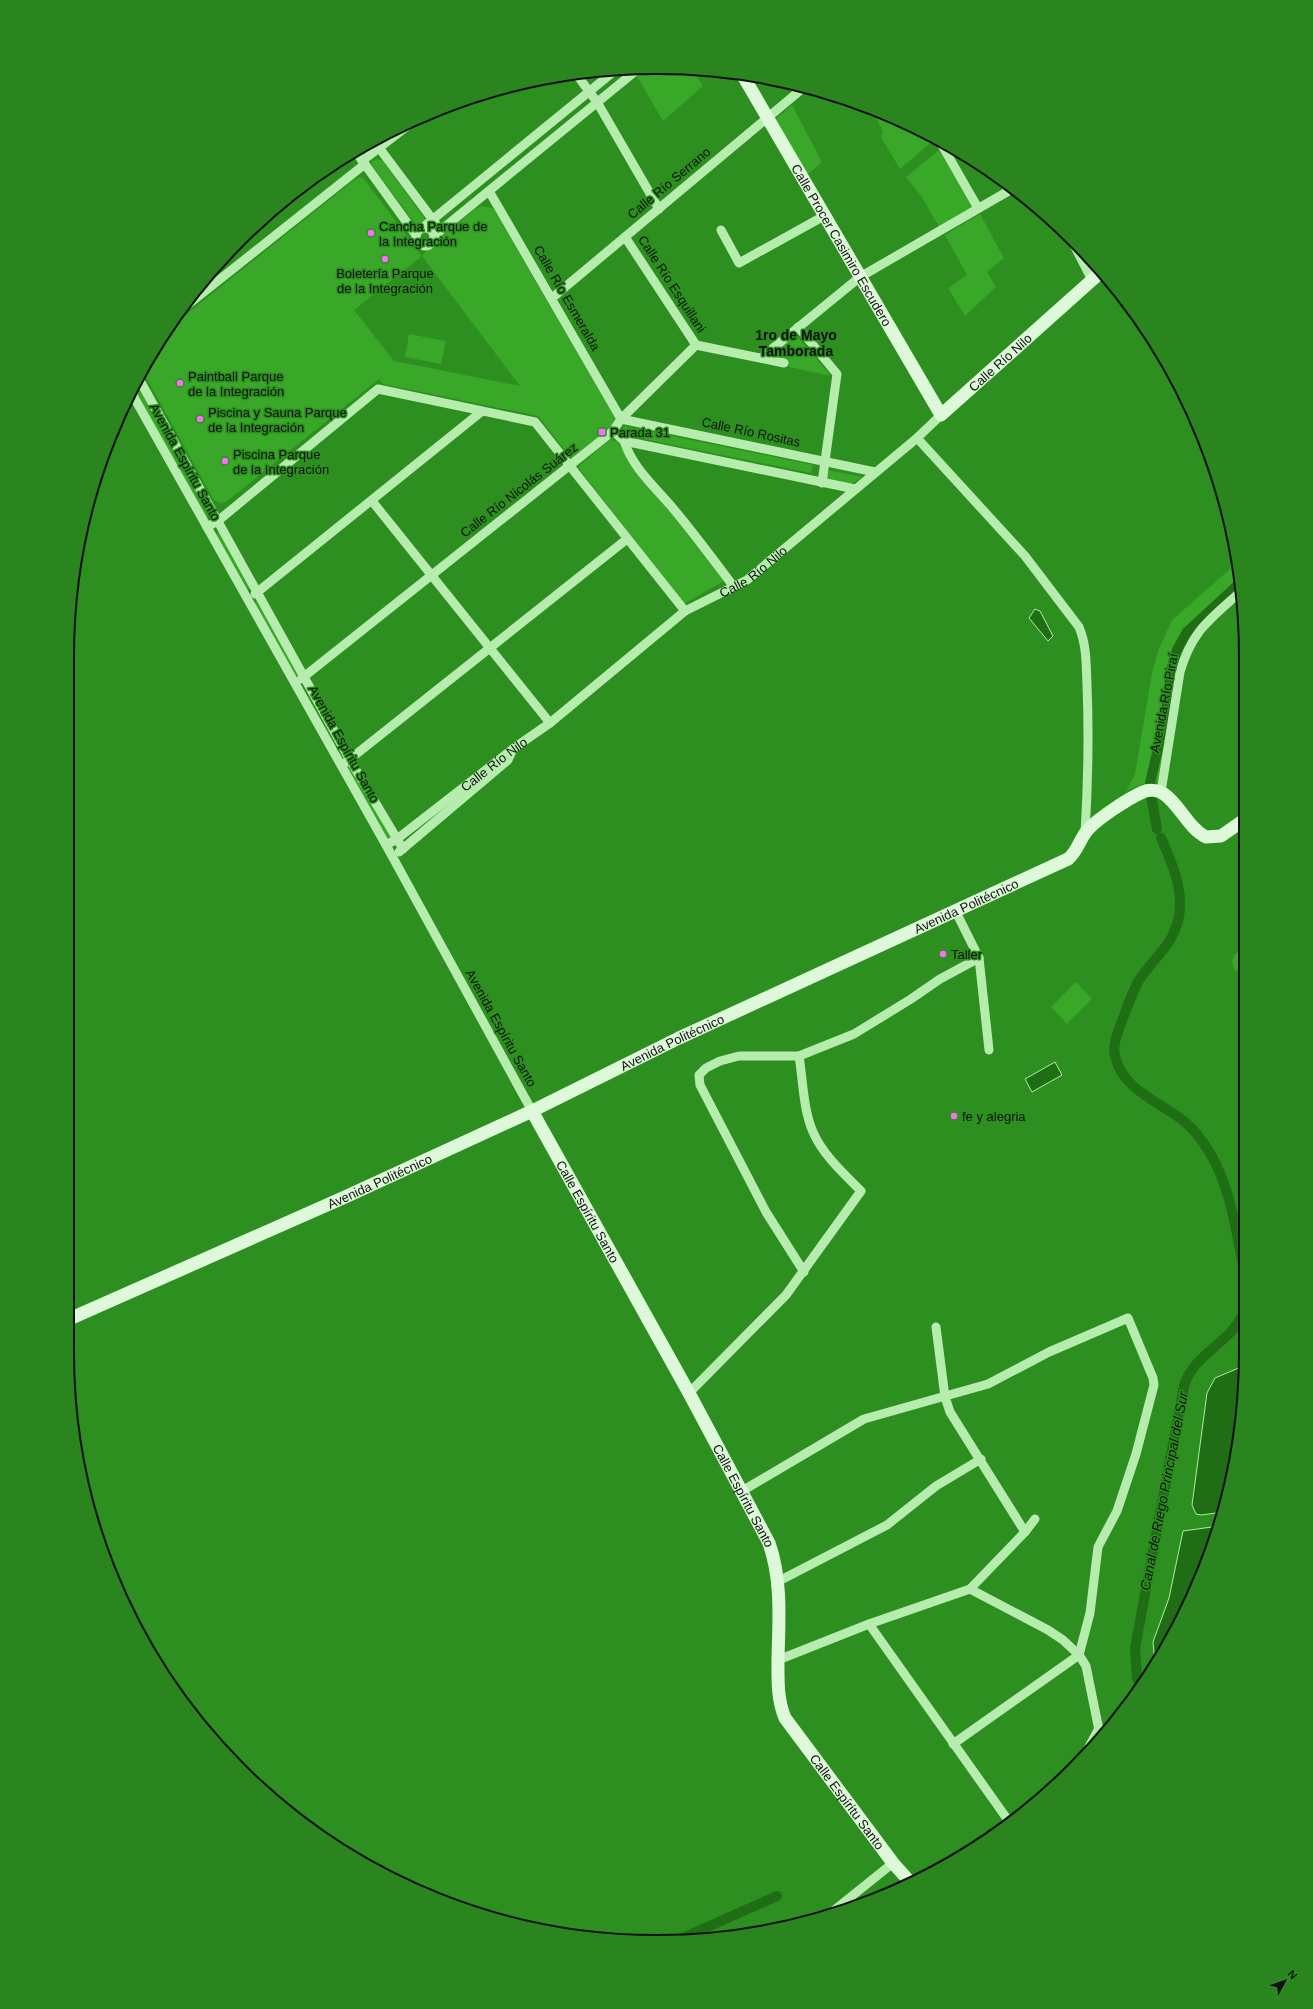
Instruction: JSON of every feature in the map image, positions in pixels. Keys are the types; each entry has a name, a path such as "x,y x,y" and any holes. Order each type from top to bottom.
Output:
{"main road":[{"name":"Calle Procer Casimiro Escudero","path":"746,81 941,415"},
{"name":"Calle Río Nilo","path":"941,415 1096,276"},
{"name":"Avenida Politécnico","path":"74,1317 345,1197 532,1111 679,1038 1068,860 1073,855 1085,833 1102,817 1143,792 1159,792"},
{"path":"1159,792 1167,796 1197,831 1206,837 1221,836 1239,823"},
{"name":"Calle Espíritu Santo","path":"532,1111 689,1393 769,1543 776,1561 779,1581 778,1660 780,1705 785,1718 907,1878"}],"street":[{"path":"359,156 419,232 419,242 423,245 428,245 441,230 631,75"},
{"path":"419,232 608,76"},
{"path":"580,79 597,102 660,209"},
{"name":"Calle Río Serrano","path":"552,298 798,92"},
{"path":"377,146 441,230"},
{"path":"198,297 364,162 375,147"},
{"path":"945,150 978,208"},
{"name":"Calle Río Esmeralda","path":"489,191 621,419"},
{"path":"761,358 860,277 1007,192"},
{"path":"721,230 739,264 824,216"},
{"path":"419,232 427,228 432,231 433,239"},
{"name":"Calle Río Esquillani","path":"626,237 696,345"},
{"path":"798,327 837,374 822,483"},
{"path":"696,345 784,364"},
{"name":"Calle Río Nicolás Suárez","path":"295,684 613,431 621,419 696,345"},
{"name":"Avenida Espíritu Santo","path":"142,384 259,592 350,760 403,849"},
{"path":"207,527 219,520 378,390 535,422 685,611"},
{"name":"Avenida Espíritu Santo","path":"134,398 386,845 532,1111"},
{"path":"247,598 259,592 481,412"},
{"name":"Calle Río Nilo","path":"386,845 397,839 514,748 550,723 685,611 747,580 917,438 941,415"},
{"name":"Calle Río Rositas","path":"621,419 875,472"},
{"path":"613,431 624,441 628,453 643,476 676,511 734,587"},
{"path":"917,438 1025,556 1079,627 1083,636 1087,696 1088,779 1085,833"},
{"path":"624,441 855,489"},
{"path":"372,501 550,723"},
{"path":"341,766 627,539"},
{"name":"Avenida Río Piraí","path":"1159,792 1180,672 1184,657 1198,631 1236,596"},
{"path":"392,858 508,760 514,748"},
{"path":"956,912 979,958 989,1050"},
{"path":"804,1272 759,1198 700,1085 699,1075 706,1068 720,1061 739,1056 799,1056 854,1034 911,999 940,979 979,958"},
{"path":"689,1393 786,1295 804,1272 860,1191 833,1162 812,1131 799,1056"},
{"path":"742,1491 864,1419 988,1384 1049,1352 1128,1318 1153,1378 1154,1385 1136,1454 1117,1511 1098,1547 1090,1613 1079,1655 953,1744"},
{"path":"936,1327 945,1397 950,1412 1026,1532"},
{"path":"779,1581 887,1525 936,1486 981,1459"},
{"path":"778,1660 869,1624 970,1589 1026,1532 1036,1519"},
{"path":"970,1589 1048,1630 1063,1640 1079,1655 1086,1666 1099,1728 1095,1736"},
{"path":"869,1624 1007,1818"},
{"path":"841,1905 894,1863"}],"shaded area":[{"path":"639,74 656,74 696,75 703,86 663,121 637,76"},
{"path":"792,105 822,162 807,175 776,119"},
{"path":"876,117 931,143 900,169 881,137 883,131"},
{"path":"939,150 974,207 939,227 922,197 906,177"},
{"path":"376,159 382,160 425,219 425,221 419,226 416,225 373,167 371,162"},
{"path":"360,177 364,179 422,256 439,239 475,209 481,206 493,208 615,418 611,427 571,458 538,416 383,384 379,379 226,502 220,503 214,500 146,377 172,333 185,315 354,180","holes":["422,256 520,386 394,361 354,310"]},
{"path":"980,214 1004,258 987,272 996,287 965,316 948,288 967,275 945,235"},
{"path":"409,334 446,341 441,364 405,357"},
{"path":"793,336 798,337 831,376 789,367 787,363 769,355"},
{"path":"140,387 211,514 206,519 136,395"},
{"path":"623,426 813,465 811,473 624,435"},
{"path":"609,440 617,441 637,475 672,513 724,581 684,604 578,467"},
{"path":"827,470 863,477 851,484 826,479"},
{"path":"221,531 252,587 247,590 216,534"},
{"path":"1232,566 1235,593 1196,629 1187,643 1177,671 1158,782 1143,784 1126,791 1135,774 1152,673 1158,651 1172,620 1229,570"},
{"path":"259,600 299,674 295,677 254,603"},
{"path":"1035,609 1040,611 1053,636 1048,641 1029,618"},
{"path":"351,768 393,838 387,841 347,770"},
{"path":"1239,952 1239,972 1234,969 1232,961 1235,954"},
{"path":"1076,982 1092,999 1067,1024 1051,1007"},
{"path":"1055,1062 1062,1075 1032,1092 1025,1079"},
{"path":"1239,1368 1234,1429 1228,1466 1219,1503 1216,1513 1201,1515 1196,1514 1192,1505 1207,1393 1215,1378"},
{"path":"1212,1527 1195,1575 1179,1610 1154,1655 1153,1642 1169,1598 1183,1531"}],"waterway":[{"name":"Canal de Riego Principal del Sur","path":"1150,783 1165,718 1171,671 1177,650 1187,632 1235,588"},
{"name":"Canal de Riego Principal del Sur","path":"1151,796 1157,829"},
{"name":"Canal de Riego Principal del Sur","path":"1161,838 1172,865 1179,892 1180,906 1178,919 1174,933 1166,946 1144,973 1136,986 1116,1037 1114,1051 1120,1069 1128,1081 1138,1090 1186,1123 1206,1146 1227,1193 1239,1244"},
{"name":"Canal de Riego Principal del Sur","path":"1138,1680 1135,1648 1184,1386 1195,1366 1236,1326 1239,1321"},
{"path":"692,1934 777,1896"}],"place":[{"name":"Cancha Parque de la Integración","path":"371,233"},
{"name":"Boletería Parque de la Integración","path":"385,259"},
{"name":"Paintball Parque de la Integración","path":"180,383"},
{"name":"Piscina y Sauna Parque de la Integración","path":"200,419"},
{"name":"Parada 31","path":"602,432"},
{"name":"Piscina Parque de la Integración","path":"225,461"},
{"name":"Taller","path":"943,954"},
{"name":"fe y alegria","path":"954,1116"}],"district":[{"name":"1ro de Mayo Tamborada","path":"796,344"}]}
